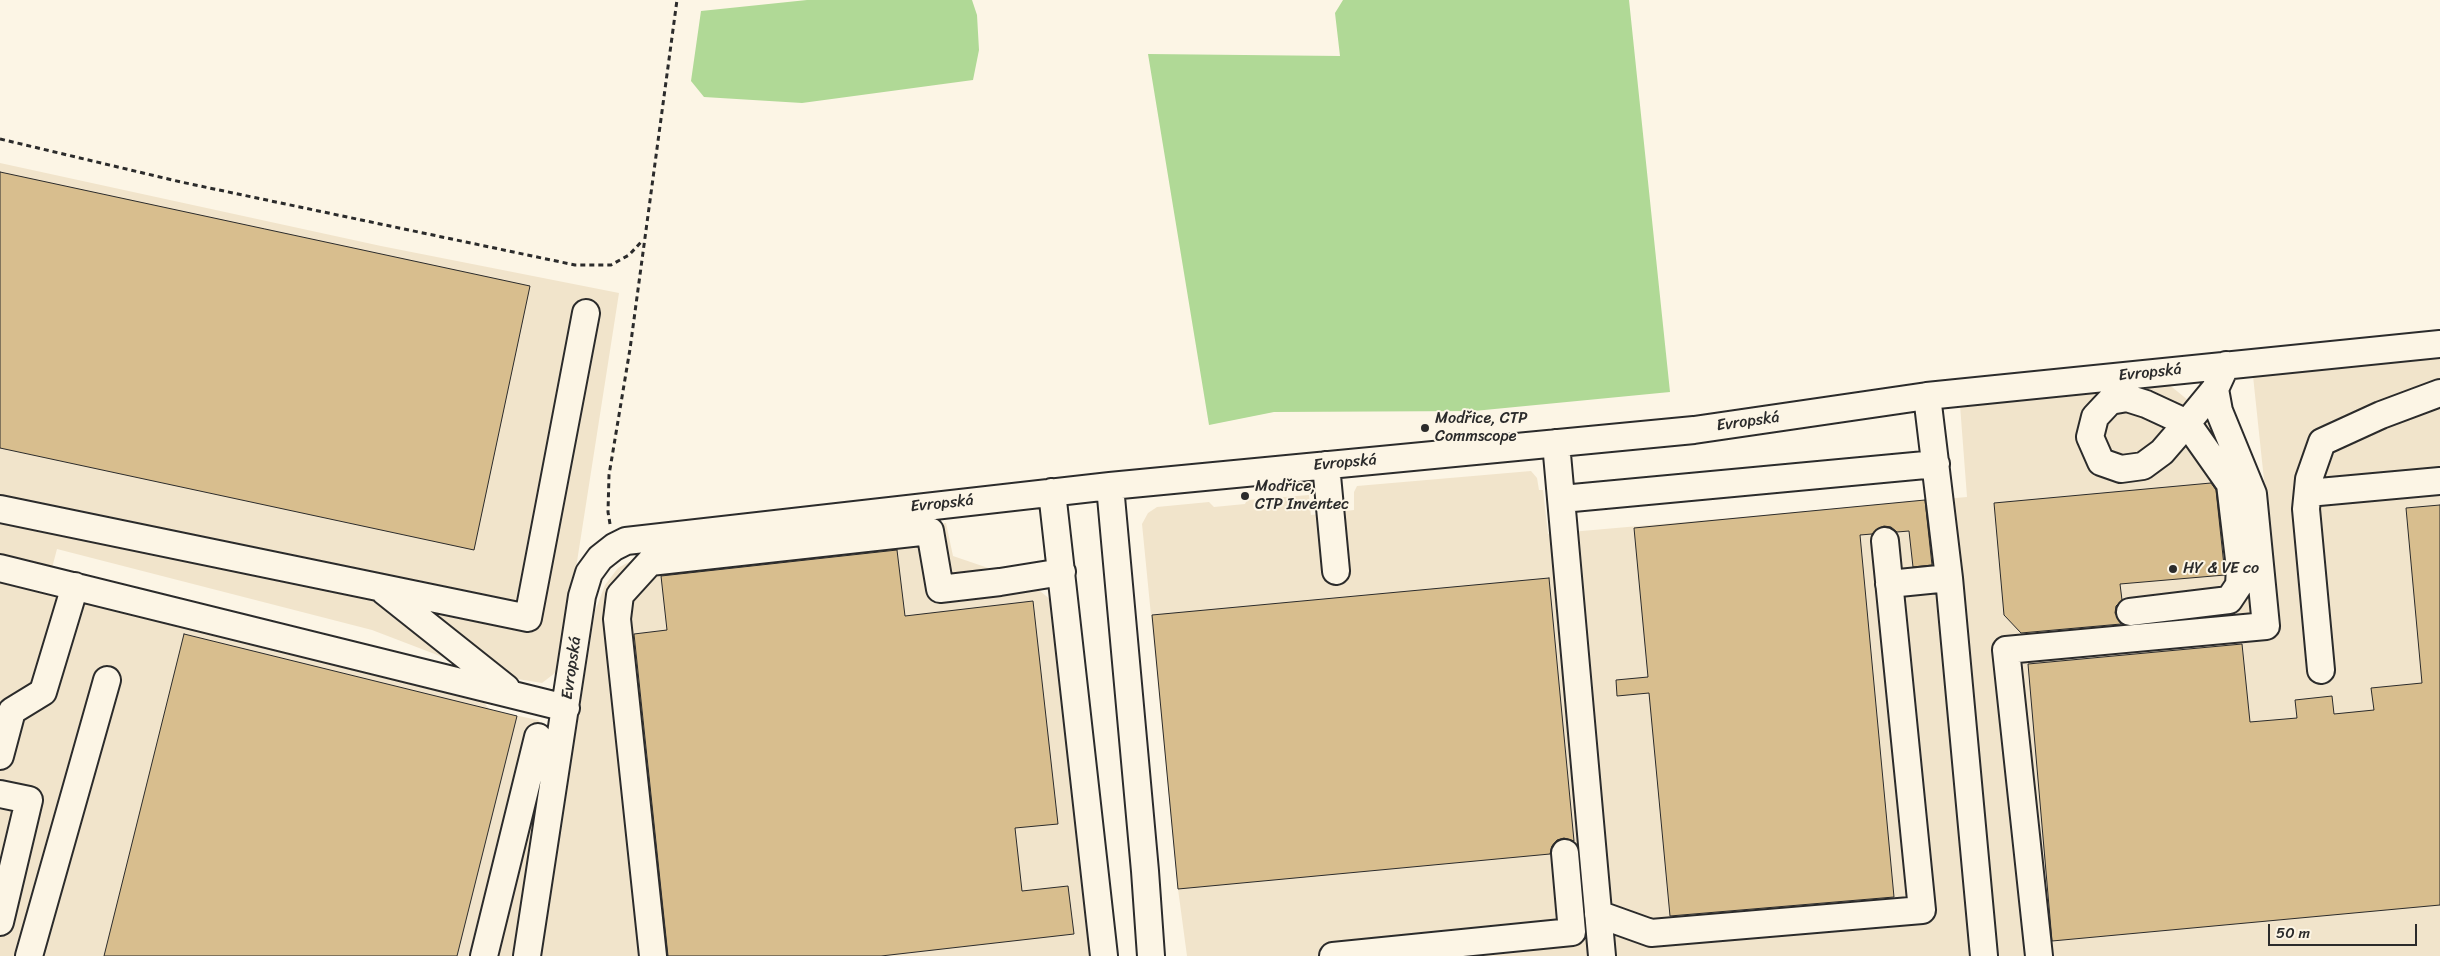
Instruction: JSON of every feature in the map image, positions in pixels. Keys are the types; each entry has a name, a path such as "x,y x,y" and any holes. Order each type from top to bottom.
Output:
{"street":[{"path":"0,509 528,618 586,313"},
{"name":"Evropská","path":"527,956 582,596 589,573 600,558 614,547 626,541 1052,492 1326,464 1694,430 1928,396 2440,344"},
{"path":"2130,612 2229,600 2239,585 2240,568 2230,484 2187,423 2215,389 2226,365"},
{"path":"2039,956 2006,650 2266,626 2253,494 2219,411 2215,389"},
{"path":"2321,670 2306,509 2310,479 2322,442 2381,415 2440,393"},
{"path":"1928,396 1949,578 1984,956"},
{"path":"1556,443 1602,956"},
{"path":"1326,464 1336,571"},
{"path":"1562,499 1936,464"},
{"path":"2308,493 2440,481"},
{"path":"1110,486 1151,956"},
{"path":"1052,492 1104,956"},
{"path":"653,956 617,619 620,595 650,562 930,531 940,589 1062,572"},
{"path":"1598,914 1651,933 1922,910 1885,541"},
{"path":"0,568 512,693 566,708"},
{"path":"1889,584 1949,578"},
{"path":"0,756 12,711 44,692 75,586"},
{"path":"380,588 512,693"},
{"path":"29,956 107,680"},
{"path":"484,956 538,737"},
{"path":"0,794 29,800 0,922"},
{"path":"1333,956 1449,950 1572,932 1565,853"},
{"path":"504,876 538,883"}],"path":[{"path":"614,547 608,512 609,475 630,349 643,240 677,0"},
{"path":"0,139 181,182 575,265 612,265 629,255 643,240"}],"shaded area":[{"path":"0,163 381,246 619,293 561,664 555,673 542,683 487,674 372,630 57,549 52,568 0,555"},
{"path":"2440,358 2440,956 1187,956 1178,889 1142,524 1148,513 1157,507 1209,502 1214,507 1245,504 1247,500 1309,495 1311,515 1354,510 1354,492 1357,486 1531,471 1537,478 1539,490 1543,490 1548,534 1967,497 1960,405 2167,383 2205,414 2236,483 2254,614 2278,612 2253,376"},
{"path":"946,523 953,556 1000,572 1040,591 1051,600 1095,956 541,956 595,611 605,585 618,568 640,556"},
{"path":"0,580 98,606 482,700 490,710 538,720 544,727 546,740 517,956 0,956"}],"green space":[{"path":"807,0 972,0 977,15 979,50 973,80 802,103 704,97 691,81 701,11"},
{"path":"1343,0 1629,0 1670,392 1474,411 1274,412 1209,425 1148,54 1340,56 1335,13"}],"building":[{"path":"0,172 530,286 474,550 0,448"},
{"path":"2211,483 2216,490 2225,575 2120,584 2122,600 2116,606 2115,613 2121,624 2021,633 2004,615 1994,503"},
{"path":"1925,500 1932,565 1913,567 1909,531 1897,532 1891,527 1884,526 1872,534 1860,535 1894,897 1670,916 1649,693 1617,696 1616,680 1648,677 1634,528"},
{"path":"2440,505 2440,905 2052,941 2028,664 2242,644 2250,722 2297,718 2295,700 2332,696 2334,714 2374,710 2371,688 2422,683 2406,508"},
{"path":"897,550 905,616 1033,601 1058,824 1015,828 1022,891 1068,886 1074,934 881,956 668,956 634,634 667,630 661,576"},
{"path":"1549,578 1574,841 1564,838 1557,840 1552,846 1550,854 1178,889 1152,615"},
{"path":"184,634 517,716 457,956 104,956"}],"place":[{"name":"Modřice, CTP Commscope","path":"1425,428"},
{"name":"Modřice, CTP Inventec","path":"1245,496"},
{"name":"HY & VE co","path":"2173,569"}]}
